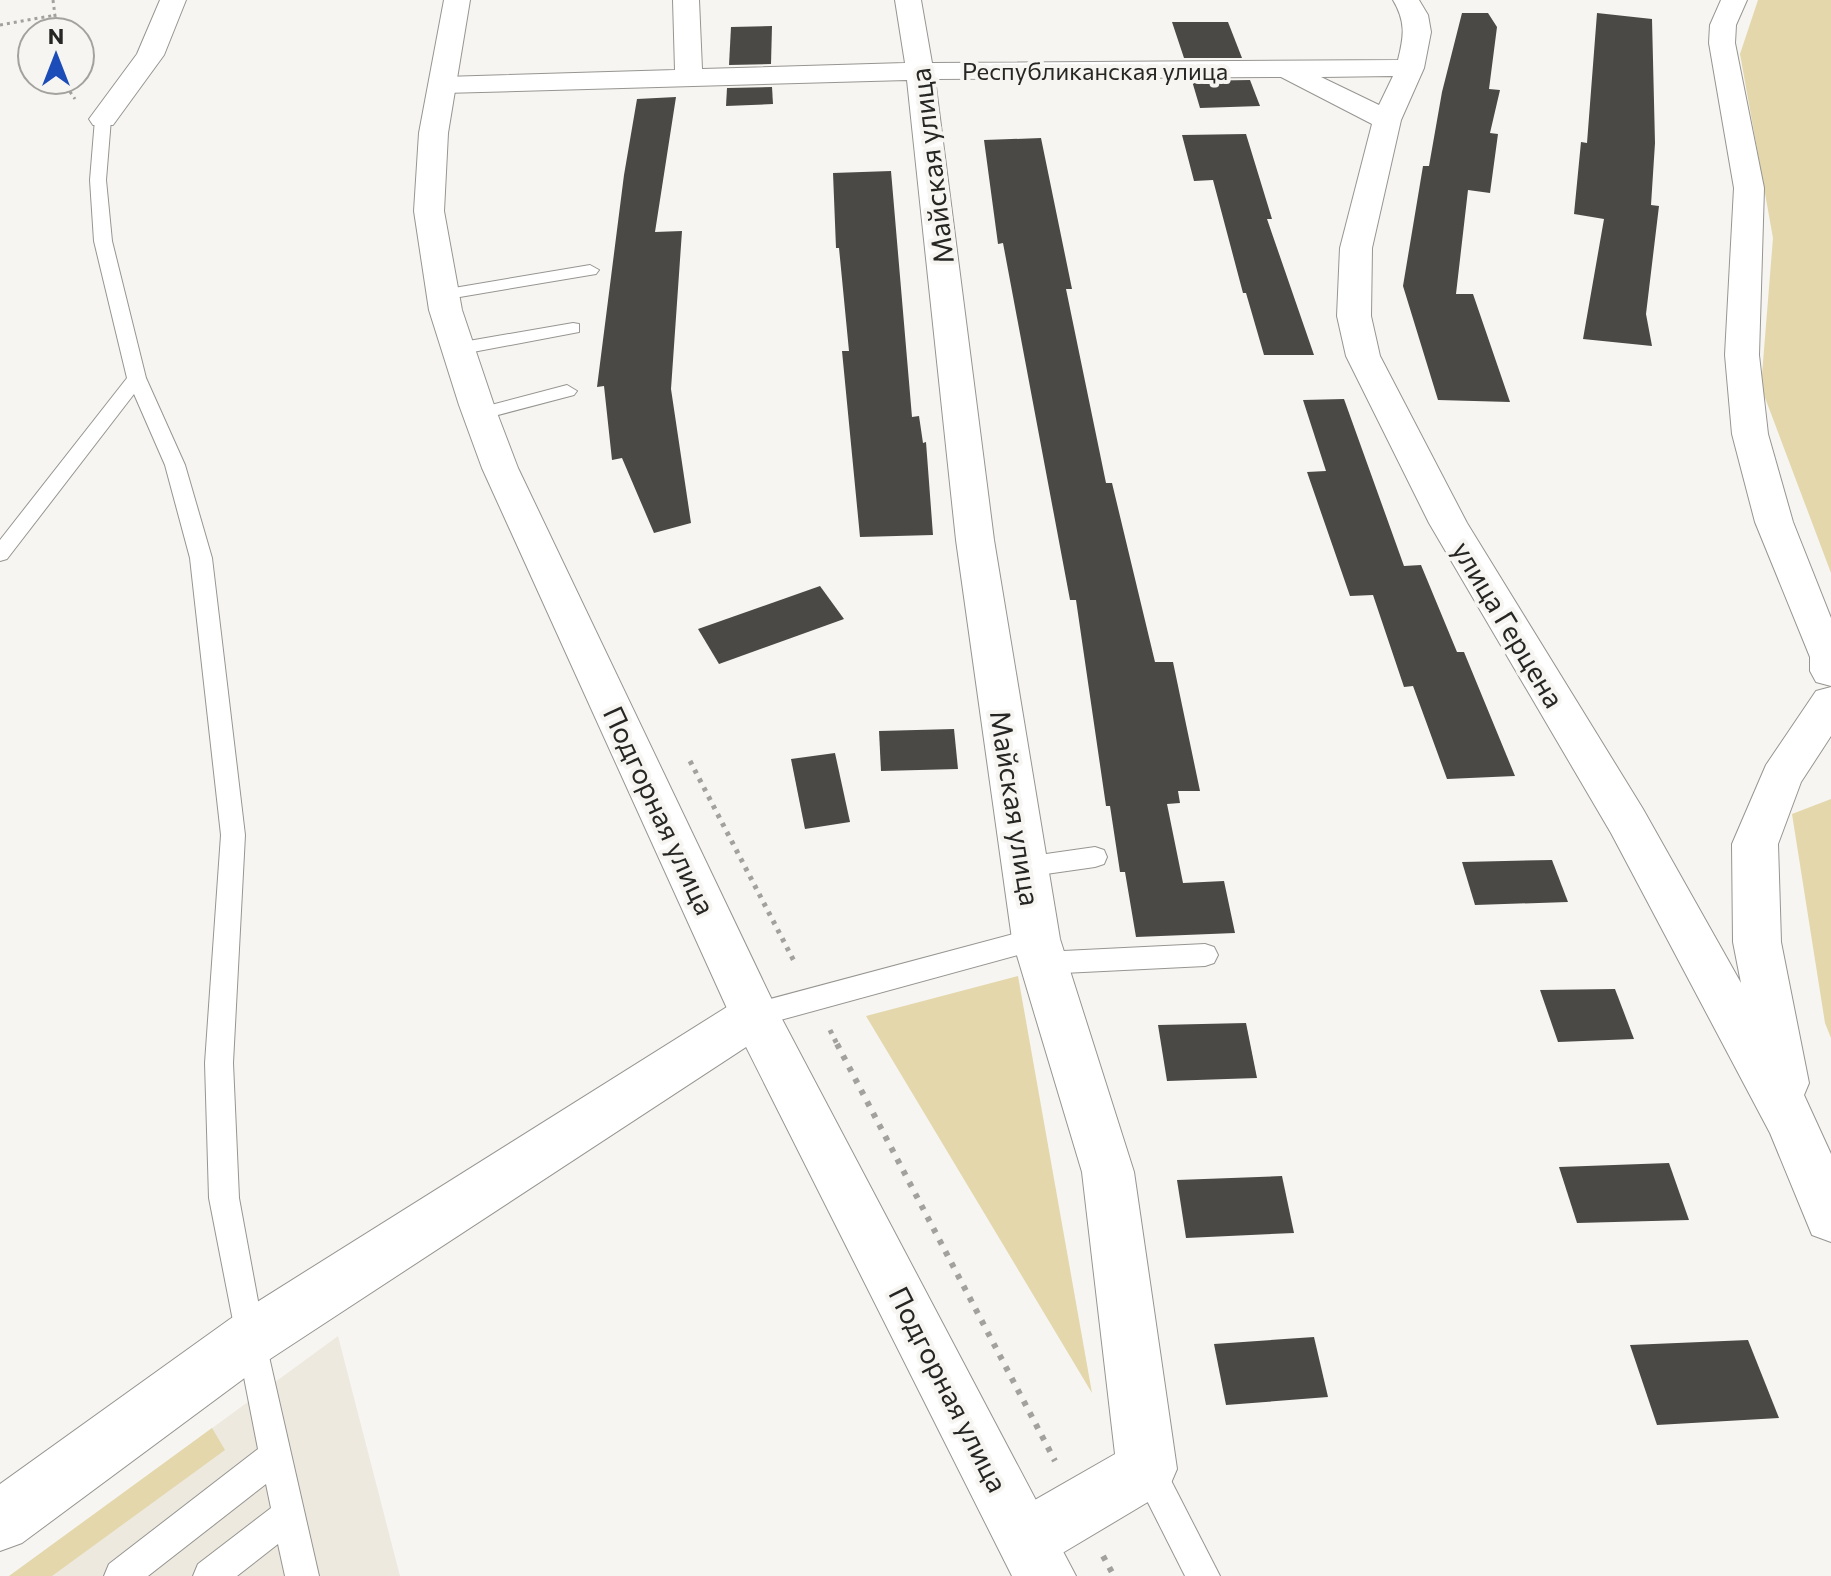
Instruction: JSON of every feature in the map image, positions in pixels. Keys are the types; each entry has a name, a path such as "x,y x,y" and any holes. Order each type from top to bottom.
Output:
{"street":[{"path":"103,119 150,55 173,0"},
{"name":"Подгорная улица","path":"457,0 429,208 435,267 457,349 479,414 500,468 755,1015 1036,1558"},
{"path":"686,0 689,78"},
{"name":"Майская улица","path":"908,0 920,71 975,540 1025,867 1040,951 1108,1172 1147,1469"},
{"name":"улица Герцена","path":"1406,0 1415,15 1418,32 1410,68 1387,120 1356,248 1354,316 1363,356 1448,523 1627,821 1792,1124 1831,1217"},
{"path":"1734,0 1723,25 1722,43 1749,188 1742,355 1750,434 1774,522 1810,616 1830,657 1831,671"},
{"path":"1283,68 1387,120"},
{"name":"Республиканская улица","path":"444,85 920,71 1410,68"},
{"path":"1792,1124 1757,942 1755,844 1781,777 1831,702"},
{"path":"0,1521 250,1339 755,1015"},
{"path":"1036,1558 1079,1509 1147,1469"}],"lane":[{"path":"103,119 98,180 103,241 137,378 175,465 201,558 233,835 219,1063 224,1198 250,1339 291,1513 302,1576"},
{"path":"442,295 590,270"},
{"path":"457,349 573,328"},
{"path":"0,554 137,378"},
{"path":"479,414 567,391"},
{"path":"1025,867 1095,857"},
{"path":"755,1015 814,999 1040,951 1205,955"},
{"path":"121,1576 277,1455"},
{"path":"1147,1469 1203,1576"},
{"path":"210,1576 291,1513"}],"path":[{"path":"0,25 56,15 53,0"},
{"path":"685,750 1114,1576"}],"shaded area":[{"path":"1758,0 1831,0 1831,573 1761,387 1773,238 1740,54"},
{"path":"1831,799 1831,1038 1825,1023 1792,814"},
{"path":"1018,976 1092,1393 866,1016"},
{"path":"338,1336 400,1576 10,1576"},
{"path":"212,1428 225,1450 52,1576 9,1576"}],"building":[{"path":"1462,13 1488,13 1497,27 1489,89 1500,90 1490,133 1498,134 1490,193 1468,190 1456,294 1473,294 1510,402 1438,400 1403,286 1423,166 1429,166 1442,92"},
{"path":"1597,13 1652,19 1655,143 1651,205 1659,206 1646,314 1652,346 1583,339 1604,219 1574,214 1581,142 1587,143"},
{"path":"1172,22 1228,22 1242,58 1184,58"},
{"path":"772,26 771,64 729,65 731,27"},
{"path":"1250,80 1260,106 1200,108 1192,81"},
{"path":"772,87 773,104 726,106 727,88"},
{"path":"676,97 655,232 682,231 671,389 691,523 654,533 622,458 612,460 604,386 597,387 624,175 637,99"},
{"path":"1246,134 1272,219 1267,219 1314,355 1264,355 1246,293 1243,293 1213,180 1194,181 1182,135"},
{"path":"1041,138 1072,289 1066,289 1106,483 1112,483 1155,662 1173,662 1200,791 1178,791 1180,803 1167,804 1183,883 1224,881 1235,933 1136,937 1125,872 1120,872 1110,806 1106,806 1076,600 1070,600 1003,243 998,244 984,140"},
{"path":"891,171 912,417 919,416 923,443 926,442 933,535 860,537 842,351 849,351 839,248 836,248 833,173"},
{"path":"1344,399 1404,566 1421,565 1457,652 1464,652 1515,776 1447,779 1413,686 1404,687 1373,595 1350,596 1307,472 1326,471 1303,400"},
{"path":"820,586 844,619 719,664 698,629"},
{"path":"954,729 958,769 881,771 879,731"},
{"path":"835,753 850,822 805,829 791,759"},
{"path":"1552,860 1568,902 1475,905 1462,862"},
{"path":"1615,989 1634,1039 1558,1042 1540,990"},
{"path":"1246,1023 1257,1078 1167,1081 1158,1025"},
{"path":"1669,1163 1689,1220 1577,1223 1559,1167"},
{"path":"1282,1176 1294,1233 1186,1238 1177,1180"},
{"path":"1314,1337 1328,1397 1226,1405 1214,1344"},
{"path":"1748,1340 1779,1418 1657,1425 1630,1345"}]}
